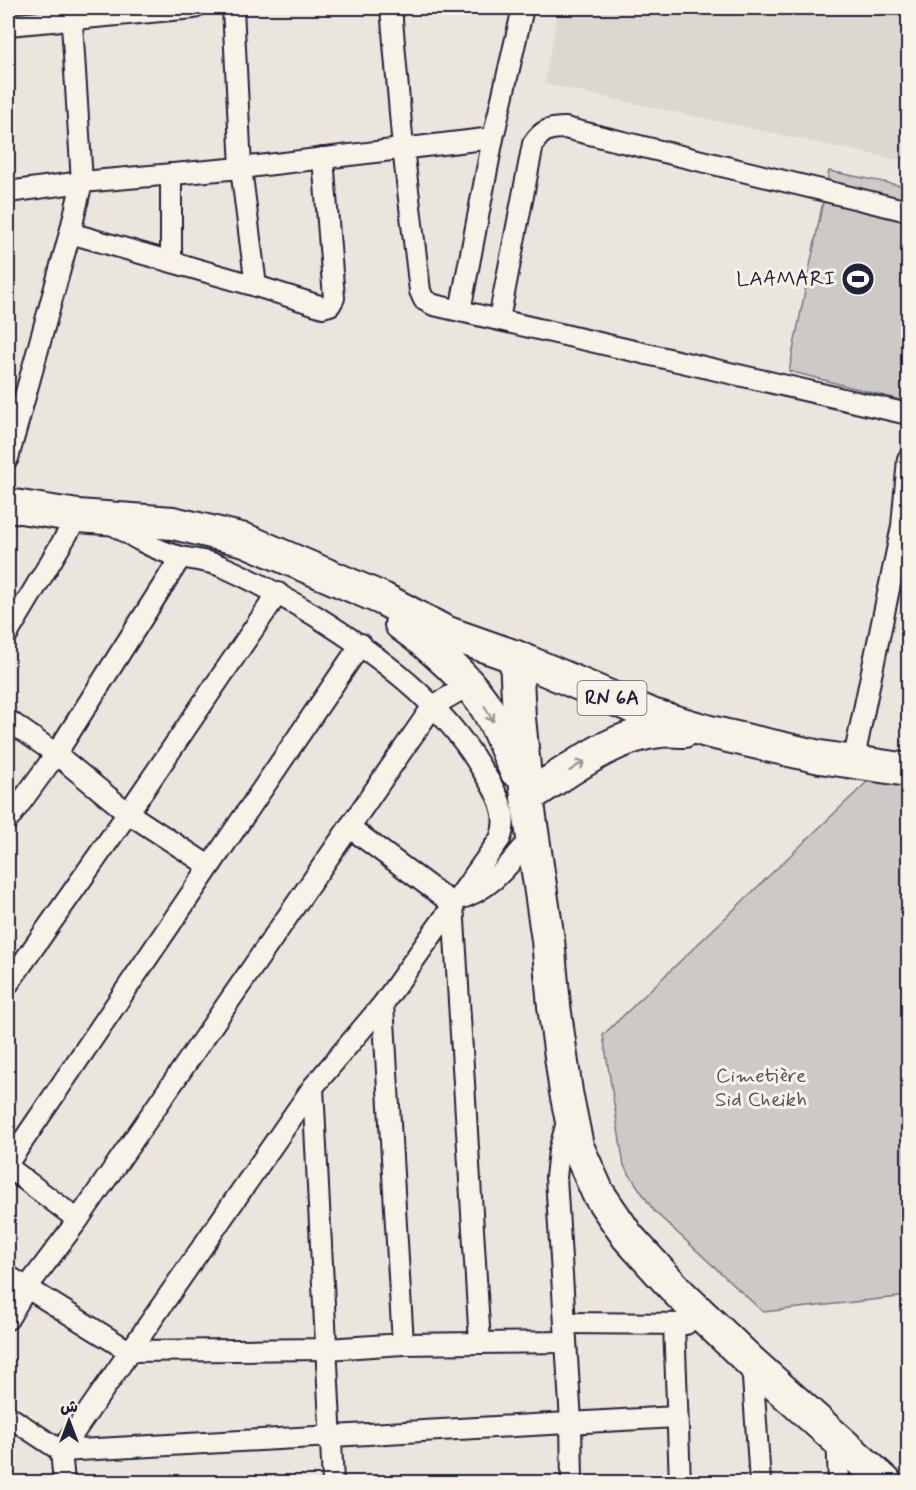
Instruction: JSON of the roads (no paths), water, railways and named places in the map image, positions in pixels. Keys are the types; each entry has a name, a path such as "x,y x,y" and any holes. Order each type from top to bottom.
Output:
{"main road":[{"path":"8,505 91,517 173,523 245,540 336,579 417,636 469,685 489,711 528,797"},
{"name":"RN 6A","path":"336,579 383,599 445,632 516,657 652,715 710,732 853,763 909,770"},
{"path":"516,657 519,718 548,940 554,1006 577,1146 604,1202 628,1237 680,1294 752,1363 885,1482"},
{"path":"528,797 600,752 635,736 661,731 710,732"}],"street":[{"path":"8,25 72,13 194,8"},
{"path":"233,8 241,168 256,286"},
{"path":"391,8 403,148 420,291 424,300 434,305 909,414"},
{"path":"460,311 493,138 523,8"},
{"path":"8,458 15,399 70,233 82,182 72,13"},
{"path":"499,319 533,144 540,133 551,128 565,128 909,211"},
{"path":"8,192 82,182 241,168 493,138"},
{"path":"70,233 256,286 323,308 334,298 323,158"},
{"path":"171,174 171,261"},
{"path":"853,763 902,526 909,459"},
{"path":"8,633 91,517 142,542 181,557 202,560 221,567 278,593 361,644 433,706 472,753 496,793 505,819 500,839 383,1004 313,1087 61,1451 64,1482"},
{"path":"8,820 56,754 181,557"},
{"path":"8,984 278,593"},
{"path":"78,1220 8,1165 361,644"},
{"path":"8,1318 433,706 469,685"},
{"path":"8,720 56,754 128,813 209,866"},
{"path":"349,827 455,902"},
{"path":"455,902 474,895 494,881 533,836"},
{"path":"455,902 480,1343"},
{"path":"383,1004 403,1344"},
{"path":"313,1087 333,1482"},
{"path":"570,1113 559,1151 556,1177 571,1422 572,1482"},
{"path":"8,1276 129,1351 327,1349 403,1344 480,1343 566,1332 674,1324 713,1324"},
{"path":"674,1324 680,1482"},
{"path":"752,1363 760,1482"},
{"path":"8,1416 61,1451 676,1417"},
{"path":"837,1438 839,1482"}],"place":[{"name":"LAAMARI","path":"858,279"}],"park label":[{"name":"Cimetière Sid Cheikh","path":"761,1088"}]}
